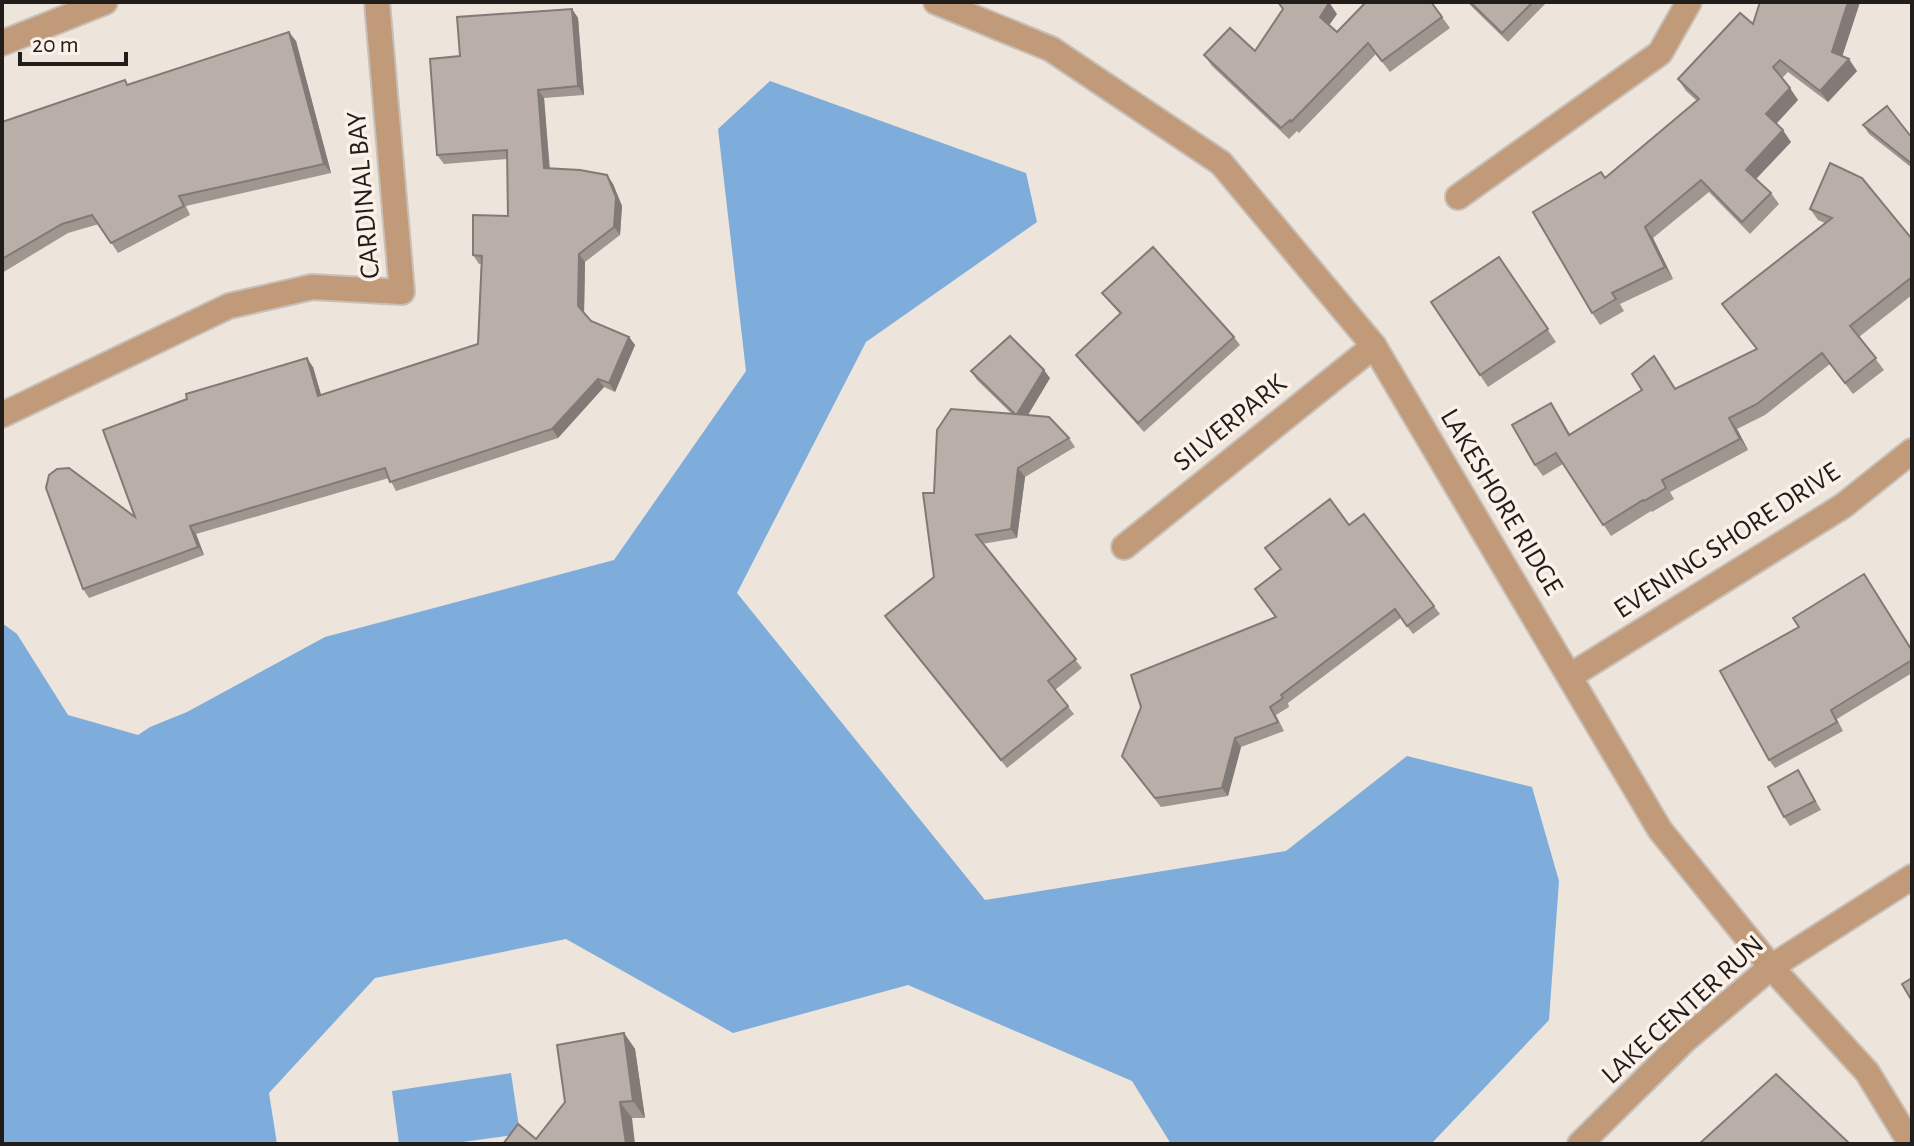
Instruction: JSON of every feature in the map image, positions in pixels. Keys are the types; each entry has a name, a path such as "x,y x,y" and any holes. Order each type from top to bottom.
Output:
{"street":[{"path":"2,43 105,2"},
{"name":"CARDINAL BAY","path":"2,415 229,306 312,287 402,292 377,2"},
{"name":"LAKESHORE RIDGE","path":"936,2 1051,49 1221,163 1374,346 1660,830 1771,967 1867,1072 1911,1144"},
{"path":"1458,197 1660,53 1689,2"},
{"name":"SILVERPARK","path":"1124,547 1374,346"},
{"name":"EVENING SHORE DRIVE","path":"1570,676 1843,506 1912,451"},
{"name":"LAKE CENTER RUN","path":"1580,1144 1686,1039 1771,967 1912,877"}],"water":[{"path":"770,81 1026,173 1037,222 866,342 737,593 985,900 1286,851 1407,756 1532,787 1559,881 1549,1020 1431,1144 1171,1144 1132,1081 908,985 733,1033 566,939 375,978 269,1093 277,1144 2,1144 2,623 17,634 68,715 138,735 325,637 614,560 746,371 718,129"},
{"path":"511,1073 520,1134 448,1144 399,1144 392,1091"}],"building":[{"path":"1278,2 1328,2 1320,17 1337,32 1366,2 1431,2 1442,17 1382,61 1368,43 1291,122 1281,128 1204,55 1230,28 1255,51 1283,9"},
{"path":"1470,2 1533,2 1502,33"},
{"path":"1760,2 1848,2 1832,52 1849,59 1820,91 1780,60 1773,67 1790,88 1766,114 1783,130 1746,170 1771,193 1742,222 1701,180 1645,227 1665,267 1612,293 1616,299 1592,313 1533,212 1601,172 1605,178 1699,99 1678,79 1740,13 1753,24"},
{"path":"572,9 578,86 538,90 544,168 607,175 616,197 614,227 579,254 578,306 591,321 629,337 609,383 598,379 552,429 390,482 385,468 190,526 198,547 83,589 46,488 49,475 57,469 69,468 135,517 103,430 187,399 186,394 307,358 318,396 478,344 482,256 473,255 473,215 508,216 507,150 437,155 430,59 460,56 457,17"},
{"path":"289,32 324,164 179,196 184,206 111,243 92,215 62,224 2,259 2,122 125,80 127,85"},
{"path":"1887,106 1912,138 1912,164 1863,125"},
{"path":"1830,163 1862,178 1912,239 1912,277 1850,326 1876,358 1845,383 1822,353 1757,404 1729,418 1740,439 1662,480 1666,488 1603,525 1556,453 1535,465 1512,425 1551,403 1569,435 1642,390 1632,374 1654,356 1675,389 1757,349 1722,304 1832,218 1810,209"},
{"path":"1153,247 1234,337 1138,423 1076,355 1121,313 1102,293"},
{"path":"1499,257 1548,329 1480,375 1431,302"},
{"path":"1010,336 1044,370 1017,414 1049,417 1069,438 1018,468 1011,529 976,535 1076,659 1048,681 1068,706 1001,760 885,616 934,577 923,493 934,493 937,430 951,409 1015,414 971,371"},
{"path":"1330,499 1349,525 1364,514 1434,606 1407,626 1395,609 1281,695 1283,698 1270,707 1278,722 1235,738 1222,788 1155,798 1122,756 1141,707 1131,675 1276,617 1255,589 1281,569 1265,548"},
{"path":"1864,574 1912,649 1912,660 1831,710 1837,722 1769,760 1720,671 1799,627 1793,618"},
{"path":"1798,770 1815,801 1784,817 1768,787"},
{"path":"1912,978 1912,1001 1902,984"},
{"path":"624,1033 633,1101 620,1102 626,1144 503,1144 518,1124 536,1139 565,1102 557,1045"},
{"path":"1776,1074 1850,1144 1699,1144"}]}
